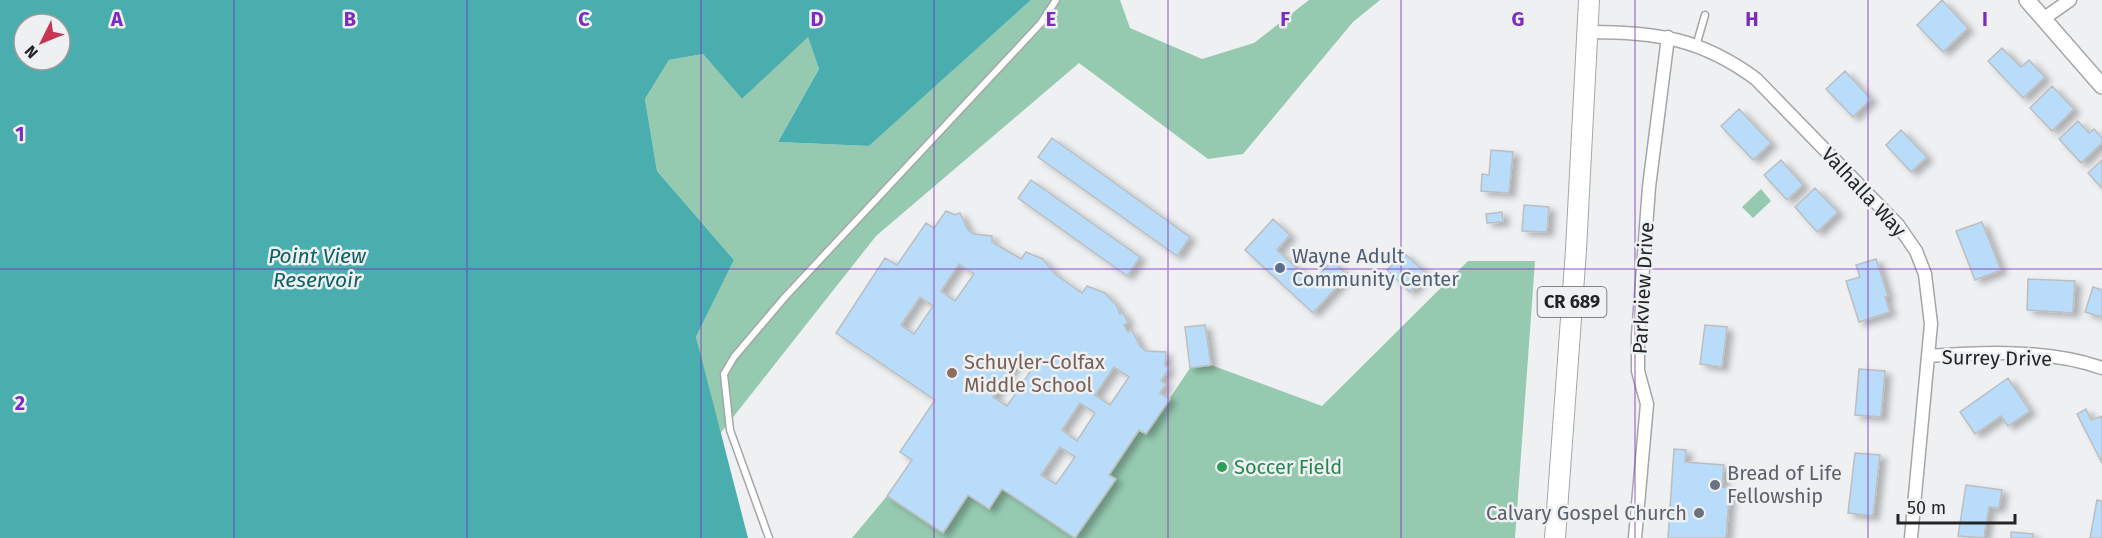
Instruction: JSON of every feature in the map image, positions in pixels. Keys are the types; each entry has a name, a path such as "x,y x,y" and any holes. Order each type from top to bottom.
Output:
{"main road":[{"name":"CR 689","path":"1555,538 1589,32 1589,0"},
{"name":"CR 689","path":"1589,32 1595,0"}],"street":[{"path":"2027,0 2102,86"},
{"path":"2043,19 2070,0"},
{"name":"Valhalla Way","path":"1589,32 1642,32 1668,37 1722,57 1756,79 1907,237 1925,274 1930,298 1928,356 1911,538"},
{"name":"Parkview Drive","path":"1635,538 1647,404 1638,371 1638,336 1649,187 1668,37"},
{"name":"Surrey Drive","path":"1928,356 2015,354 2057,358 2102,368"}],"lane":[{"path":"769,538 730,430 724,374 734,357 785,297 1041,23 1056,0"},
{"path":"1695,46 1705,15"}],"green space":[{"path":"1031,0 1120,0 1130,28 1202,59 1254,43 1309,0 1380,0 1353,22 1243,154 1208,159 1079,63 876,236 719,435 696,337 734,260 657,171 645,99 669,60 703,54 742,99 808,36 819,69 778,142 869,146"},
{"path":"1761,189 1771,201 1753,218 1742,207"},
{"path":"1468,261 1535,261 1515,538 1075,538 1115,479 1109,475 1139,430 1146,434 1190,368 1211,365 1322,406"},
{"path":"1002,489 1074,538 852,538 887,496 942,533 968,495"}],"water":[{"name":"Point View Reservoir","path":"0,0 1031,0 869,146 778,142 819,69 808,37 742,99 703,54 669,60 645,99 657,171 734,260 696,337 748,538 0,538"}],"building":[{"path":"1942,0 1968,28 1943,52 1917,25"},
{"path":"2002,48 2021,67 2029,60 2045,77 2023,98 1988,61"},
{"path":"1845,71 1871,99 1853,117 1826,89"},
{"path":"2052,86 2074,109 2052,131 2030,108"},
{"path":"1739,109 1771,143 1753,160 1721,126"},
{"path":"2078,121 2089,133 2094,129 2102,138 2102,143 2081,163 2059,139"},
{"path":"1901,130 1927,157 1911,172 1886,145"},
{"path":"1052,138 1190,237 1177,256 1038,157"},
{"path":"1491,150 1513,152 1509,193 1481,191 1482,174 1489,175"},
{"path":"1781,160 1803,185 1787,200 1764,175"},
{"path":"2102,160 2102,188 2088,173"},
{"path":"1031,180 1140,257 1127,276 1018,198"},
{"path":"1815,188 1838,212 1817,232 1795,207"},
{"path":"1524,205 1549,207 1547,232 1522,231"},
{"name":"Schuyler-Colfax Middle School","path":"946,211 955,215 960,213 968,230 974,234 992,236 992,242 1021,259 1026,252 1043,259 1055,274 1082,293 1087,286 1105,293 1117,306 1120,314 1123,312 1128,323 1124,325 1128,332 1132,330 1140,346 1146,351 1166,352 1165,366 1169,368 1161,381 1166,384 1160,393 1170,399 1146,434 1139,430 1109,475 1116,479 1075,538 1002,489 989,509 968,495 943,533 887,496 912,460 900,452 935,400 836,333 885,258 897,265 926,223 934,228","holes":["959,264 974,274 955,301 941,291","920,297 933,306 914,334 901,325","1018,360 1032,369 1007,406 993,397","1114,367 1129,377 1110,405 1095,395","1080,403 1095,413 1077,441 1062,430","1060,447 1075,457 1056,484 1041,475"]},
{"path":"1502,212 1503,222 1487,223 1486,214"},
{"name":"Wayne Adult Community Center","path":"1273,219 1290,235 1277,250 1312,282 1332,261 1348,275 1313,313 1245,250"},
{"path":"1982,222 2001,270 1975,280 1956,231"},
{"path":"1404,253 1427,274 1410,292 1387,270"},
{"path":"1876,259 1888,296 1885,297 1890,312 1859,322 1846,281 1860,277 1856,265"},
{"path":"2028,279 2075,281 2073,313 2027,310"},
{"path":"2093,287 2102,290 2102,317 2085,312"},
{"path":"1205,325 1211,365 1190,368 1185,327"},
{"path":"1705,325 1727,327 1722,367 1700,364"},
{"path":"1859,369 1885,371 1881,417 1855,415"},
{"path":"2008,378 2030,411 2008,426 2001,416 1975,434 1960,412"},
{"path":"2086,409 2091,420 2102,416 2102,463 2077,414"},
{"name":"Calvary Gospel Church","path":"1674,449 1686,450 1685,462 1724,465 1722,487 1730,488 1726,538 1668,538"},
{"path":"1855,453 1880,455 1873,516 1848,513"},
{"path":"1966,485 2002,490 1999,508 1989,507 1984,538 1958,536"},
{"path":"2097,500 2102,501 2102,538 2090,538"},
{"path":"2011,532 2033,534 2033,538 2011,538"}],"place":[{"name":"Wayne Adult Community Center","path":"1280,268"},
{"name":"Schuyler-Colfax Middle School","path":"952,373"},
{"name":"Soccer Field","path":"1222,467"},
{"name":"Bread of Life Fellowship","path":"1715,485"},
{"name":"Calvary Gospel Church","path":"1699,513"}]}
